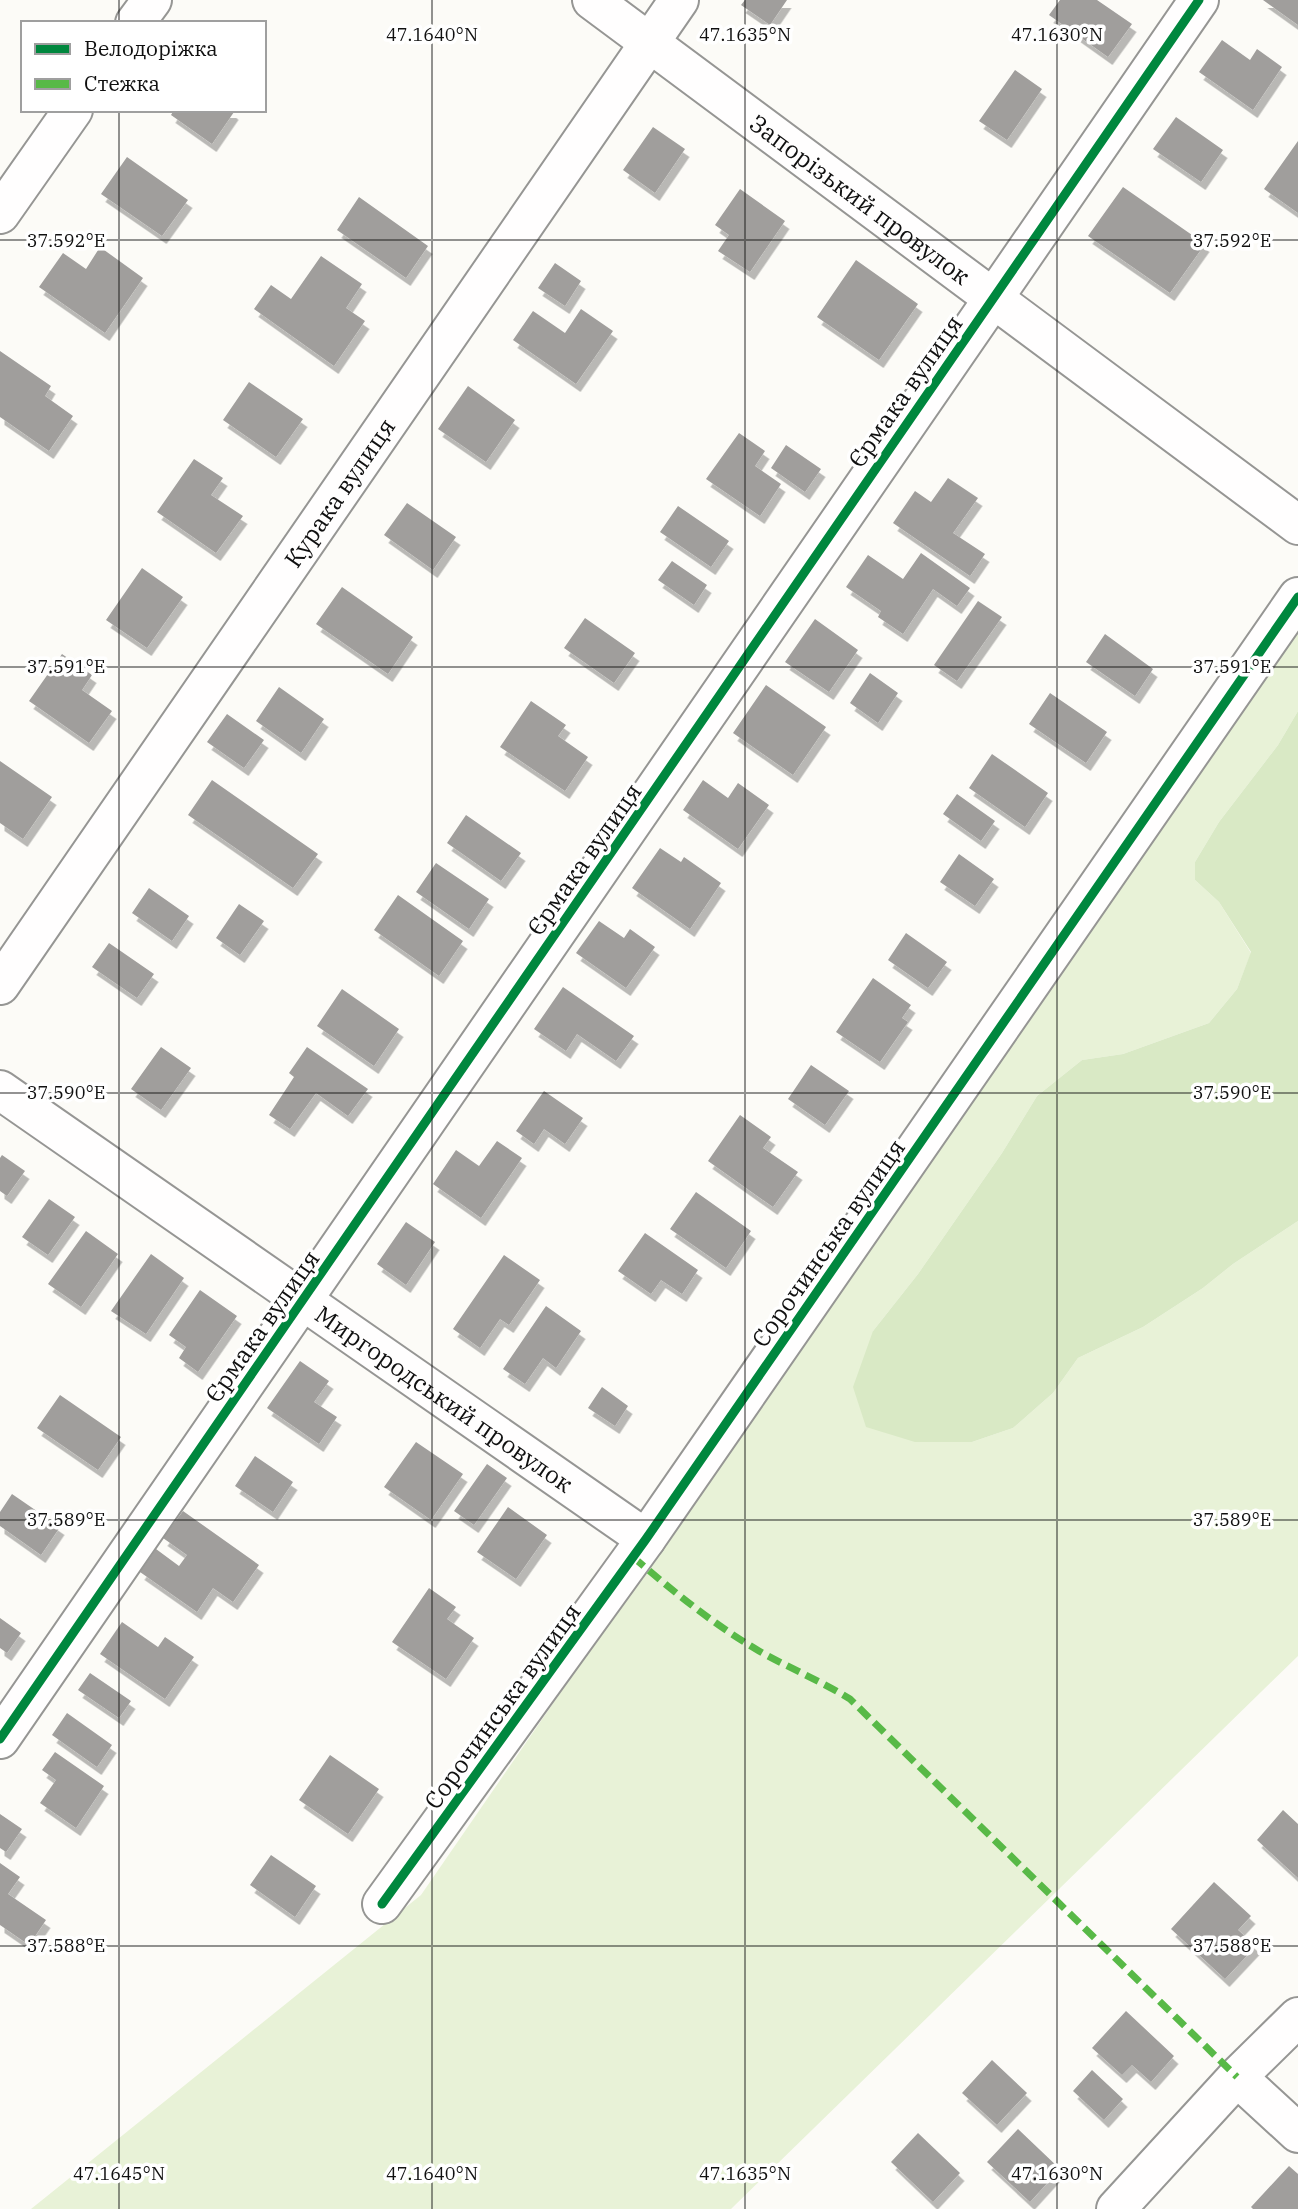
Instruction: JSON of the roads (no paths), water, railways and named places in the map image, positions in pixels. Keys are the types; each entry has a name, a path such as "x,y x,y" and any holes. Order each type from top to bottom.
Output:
{"street":[{"path":"136,21 152,0"},
{"name":"Запорізький провулок","path":"592,0 1298,525"},
{"name":"Курака вулиця","path":"0,985 679,0"},
{"name":"Єрмака вулиця","path":"0,1739 1199,0"},
{"path":"0,214 72,112"},
{"name":"Сорочинська вулиця","path":"382,1904 646,1539 1298,597"},
{"name":"Миргородський провулок","path":"0,1090 646,1539"},
{"path":"1116,2209 1237,2077 1298,2017"},
{"path":"1237,2077 1298,2133"}]}
